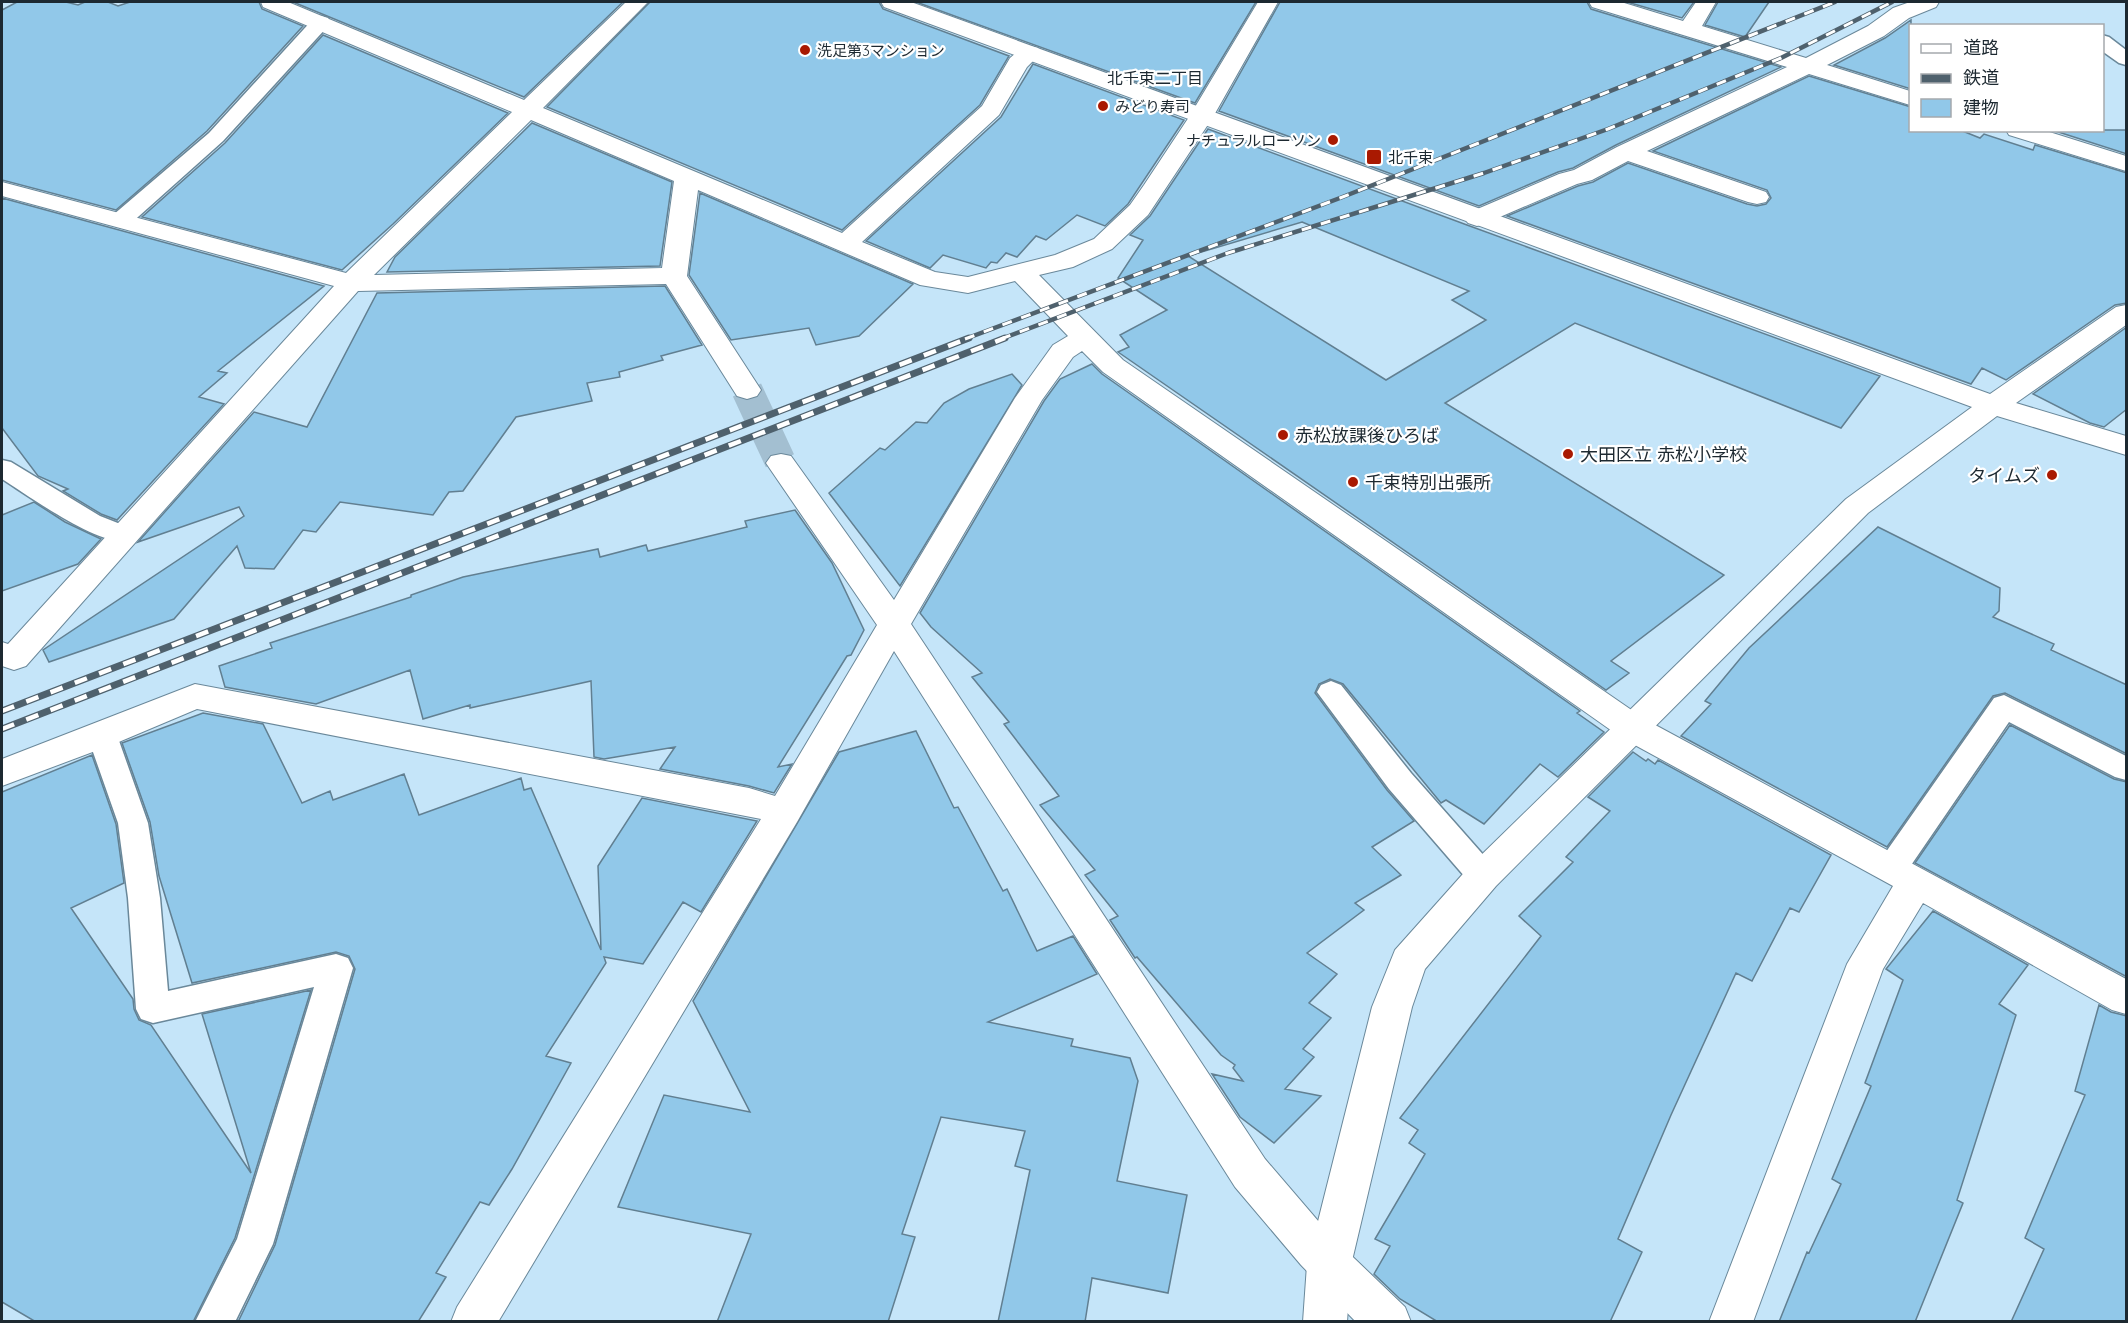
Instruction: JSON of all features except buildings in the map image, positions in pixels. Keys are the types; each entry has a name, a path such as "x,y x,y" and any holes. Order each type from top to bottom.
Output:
{"street":[{"path":"892,2 1993,405 2127,446"},
{"path":"279,3 929,279 968,285 1064,261 1103,244 1139,210 1201,117 1268,2"},
{"path":"1600,2 1909,97"},
{"path":"1689,29 1706,2"},
{"path":"1478,218 1568,178 1583,175 1626,152 1808,66 1876,31 1901,13 1928,2"},
{"path":"2,654 14,658 351,283 529,110 631,3"},
{"path":"846,243 991,110 1018,63 1030,53"},
{"path":"2023,132 2127,164"},
{"path":"1626,152 1757,197"},
{"path":"687,177 674,276 747,390"},
{"path":"2,189 351,283 674,276"},
{"path":"1021,273 1040,289 1113,366 1634,729 1904,874 2127,998"},
{"path":"1326,1322 1329,1265 1392,1007 1409,961 1484,876 1857,506 1993,405 2127,313"},
{"path":"473,1322 784,812 893,623 908,603 1029,398 1063,351 1084,338"},
{"path":"781,463 893,623 1251,1173 1283,1215 1329,1265 1389,1322"},
{"path":"2,773 195,696 748,802 784,812"},
{"path":"1731,1322 1866,964 1904,874"}],"lane":[{"path":"121,220 216,137 321,22"},
{"path":"2104,42 2127,59"},
{"path":"2,468 91,522 124,535"},
{"path":"1331,692 1400,780 1484,876"},
{"path":"1904,874 2004,706 2127,769"},
{"path":"102,735 133,823 144,898 153,1009 336,968 254,1244 214,1322"}],"tunnel":[{"path":"747,390 781,463"}],"railway":[{"path":"965,339 1340,198 1835,2"},
{"path":"1001,339 1228,253 1484,173 1608,129 1781,58 1892,2"},
{"path":"2,711 969,338"},
{"path":"2,729 1005,338"}],"place":[{"name":"洗足第3マンション","path":"805,50"},
{"name":"みどり寿司","path":"1103,106"},
{"name":"ナチュラルローソン","path":"1333,140"},
{"name":"北千束","path":"1374,157"},
{"name":"赤松放課後ひろば","path":"1283,435"},
{"name":"大田区立 赤松小学校","path":"1568,454"},
{"name":"タイムズ","path":"2052,475"},
{"name":"千束特別出張所","path":"1353,482"}],"district":[{"name":"北千束二丁目","path":"1155,78"}]}
